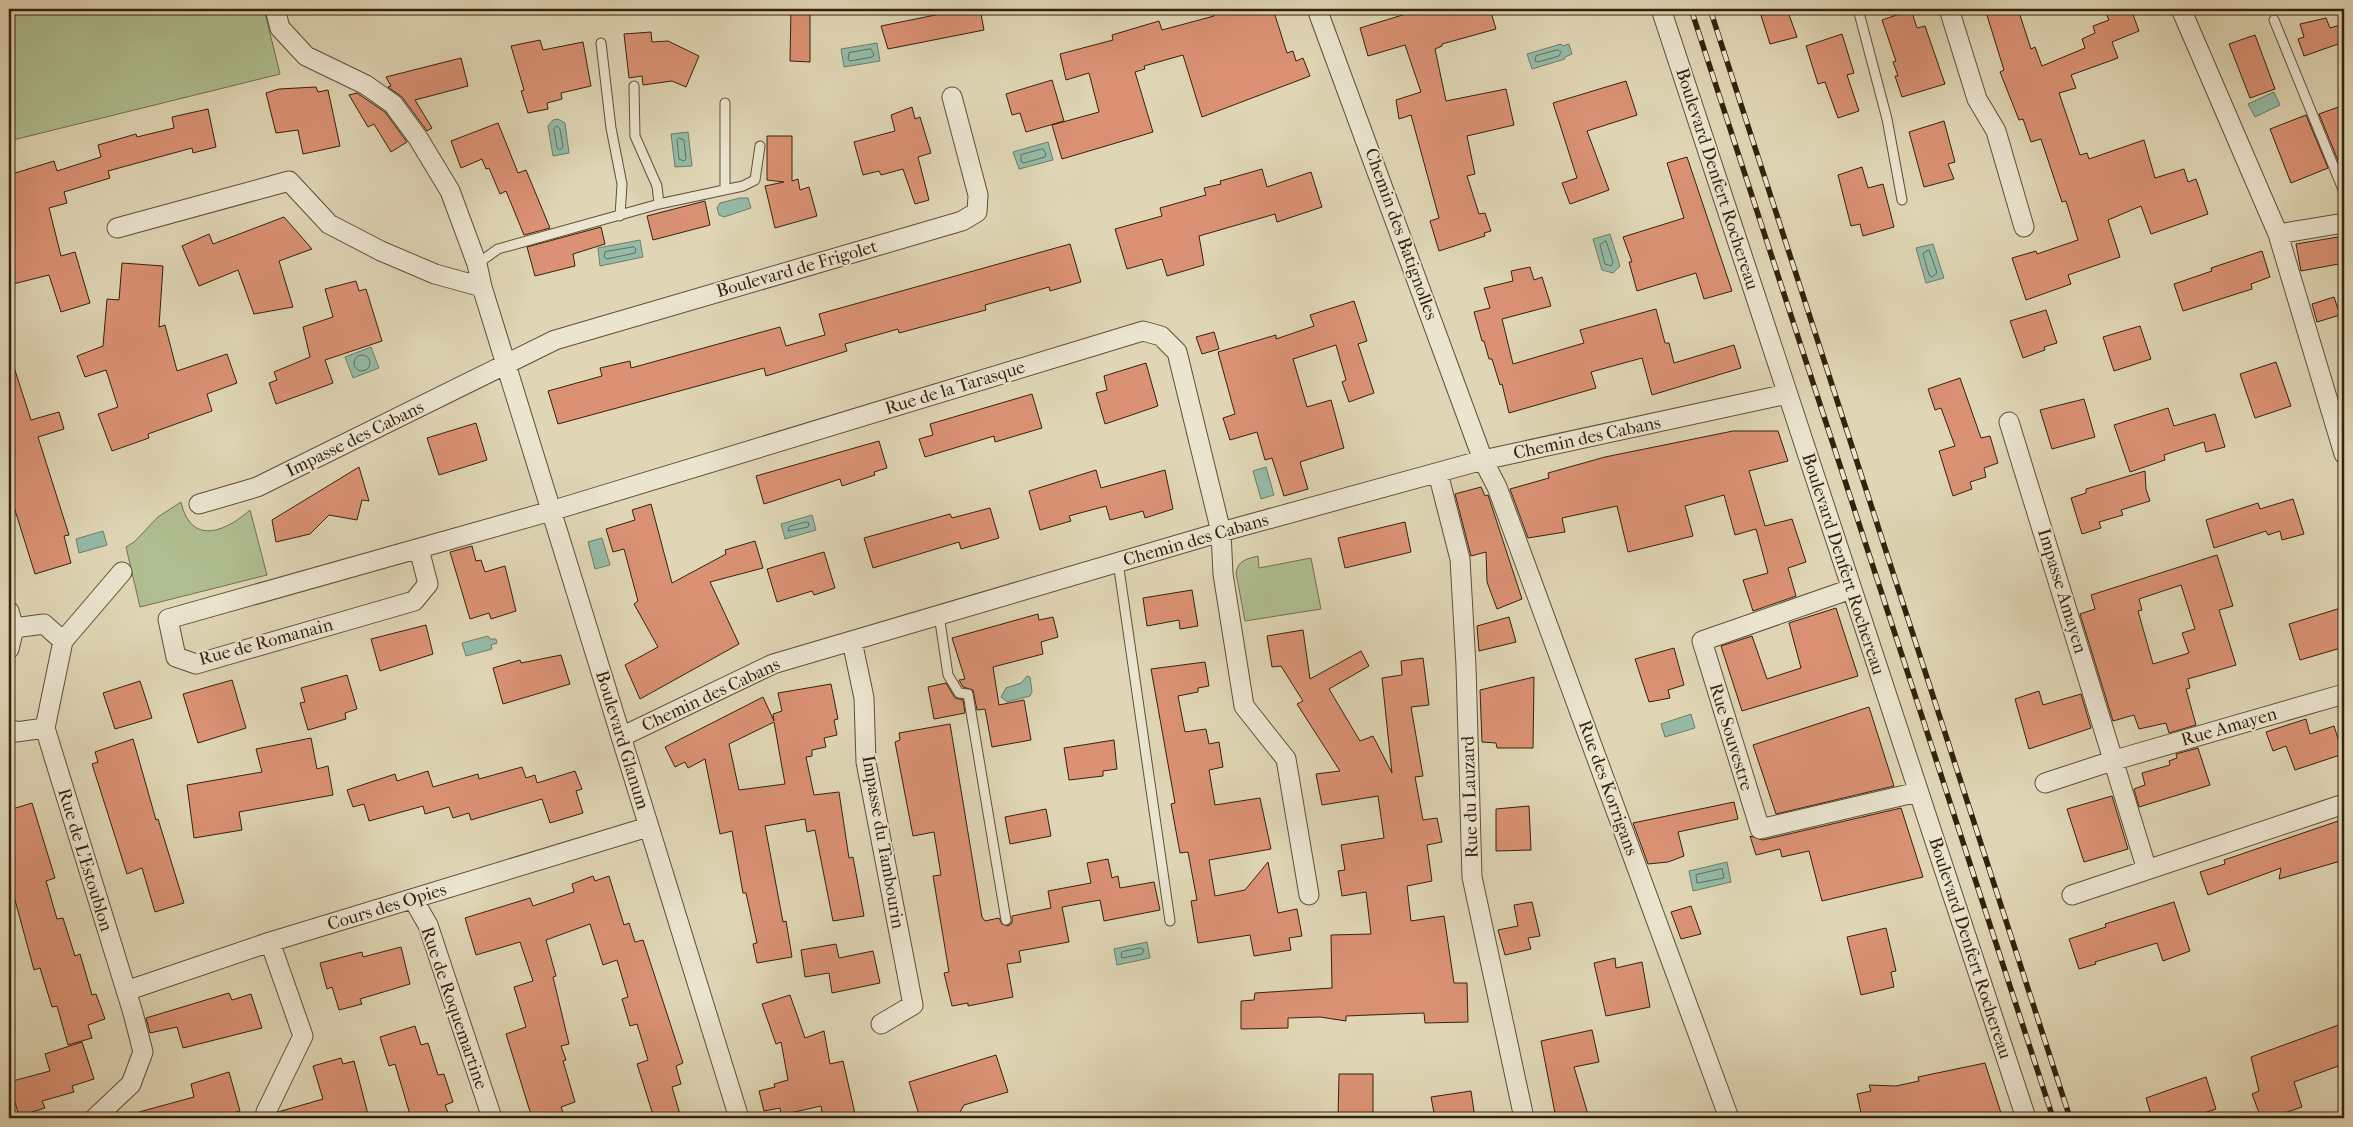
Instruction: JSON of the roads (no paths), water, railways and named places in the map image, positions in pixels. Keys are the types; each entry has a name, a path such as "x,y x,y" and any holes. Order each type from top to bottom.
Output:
{"street":[{"name":"Boulevard Glanum","path":"276,9 280,28 306,56 366,85 393,104 418,138 450,191 477,264 482,287 738,1118"},
{"name":"Chemin des Batignolles","path":"1316,9 1483,460"},
{"name":"Boulevard Denfert Rochereau","path":"1661,9 2026,1118"},
{"path":"1949,9 1978,99 1996,131 2024,227"},
{"path":"2181,9 2278,234 2344,454"},
{"name":"Boulevard de Frigolet","path":"505,362 555,340 962,221 976,212 978,195 952,98"},
{"path":"117,228 289,180 328,224 381,251 436,274 482,287"},
{"path":"2278,234 2344,224"},
{"name":"Rue de la Tarasque","path":"551,510 1143,331 1161,336 1177,352 1221,532 1223,574 1244,706 1286,759 1310,895"},
{"name":"Impasse des Cabans","path":"199,504 257,487 456,390 505,362"},
{"name":"Chemin des Cabans","path":"621,737 773,664 1118,562 1483,460 1787,394"},
{"name":"Impasse Amayen","path":"2009,422 2114,760"},
{"name":"Rue des Korrigans","path":"1483,460 1497,487 1728,1118"},
{"name":"Rue du Lauzard","path":"1438,473 1460,559 1466,666 1472,877 1524,1118"},
{"name":"Rue de Romanain","path":"419,549 428,584 414,601 196,664 176,657 168,620 551,510"},
{"path":"9,728 16,732 44,728 63,641 122,572"},
{"name":"Rue Souvestre","path":"1851,589 1702,641 1760,829 1918,792"},
{"path":"9,649 11,620 44,624 63,641"},
{"name":"Impasse du Tambourin","path":"852,641 864,698 866,762 913,1005 881,1024"},
{"name":"Rue Amayen","path":"2045,783 2114,760 2344,694"},
{"name":"Rue de L'Estoublon","path":"44,728 126,991 143,1052 131,1084 95,1118"},
{"path":"2114,760 2147,870"},
{"path":"2072,895 2344,804"},
{"name":"Cours des Opies","path":"126,991 270,942 648,827"},
{"name":"Rue de Roquemartine","path":"413,899 428,925 492,1118"},
{"path":"266,1112 303,1036 270,942"}],"lane":[{"path":"1858,9 1887,119 1902,200"},
{"path":"2274,20 2344,192"},
{"path":"601,43 611,128 622,184 620,216"},
{"path":"634,86 635,136 657,186 659,204"},
{"path":"725,104 725,189"},
{"path":"477,264 498,249 659,204 743,186 755,180 760,146"},
{"path":"1118,562 1170,921"},
{"path":"939,615 948,674 959,693 968,694 1006,920"}],"water":[{"path":"877,43 880,61 844,67 841,49"},
{"path":"1561,44 1562,46 1569,44 1572,54 1565,57 1565,59 1532,69 1527,54"},
{"path":"2274,92 2280,105 2255,117 2248,104"},
{"path":"558,119 565,123 569,153 553,156 548,126 553,120"},
{"path":"688,132 692,166 675,167 671,134"},
{"path":"1048,142 1053,160 1019,169 1013,152"},
{"path":"748,198 751,208 724,217 719,215 717,208 720,203"},
{"path":"1610,234 1620,266 1613,273 1602,270 1593,239"},
{"path":"640,240 643,257 600,266 598,248"},
{"path":"1933,244 1944,278 1926,283 1916,248"},
{"path":"371,347 379,368 353,378 345,357"},
{"path":"1266,467 1274,495 1261,499 1253,471"},
{"path":"812,515 816,530 785,539 781,524"},
{"path":"103,531 107,545 79,553 76,539"},
{"path":"602,538 610,565 595,569 588,542"},
{"path":"488,636 490,639 496,639 497,643 491,645 492,649 466,656 462,643"},
{"path":"1027,676 1030,677 1032,692 1030,696 1007,702 1001,697 1006,688 1021,683"},
{"path":"1691,714 1695,728 1665,737 1661,724"},
{"path":"1727,862 1731,882 1693,891 1689,871"},
{"path":"1147,942 1150,958 1117,965 1114,949"}],"railway":[{"path":"1691,9 2053,1118"},
{"path":"1710,9 2070,1118"}]}
